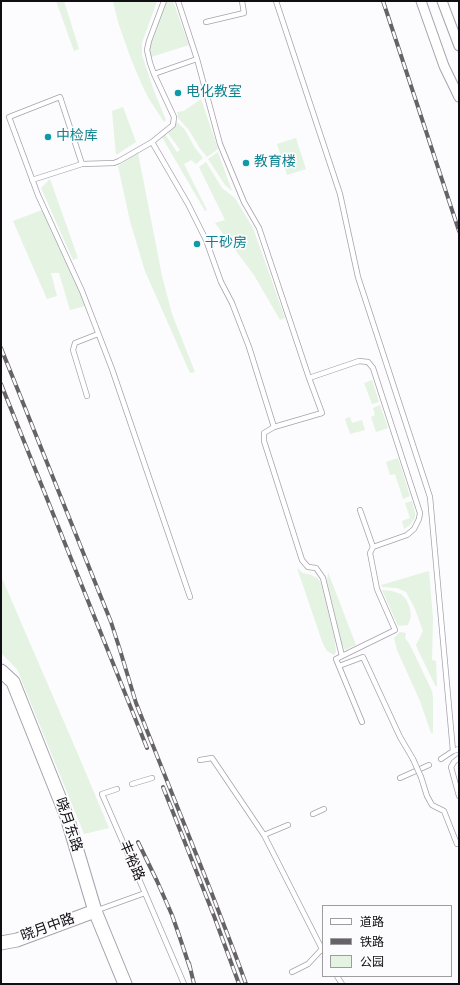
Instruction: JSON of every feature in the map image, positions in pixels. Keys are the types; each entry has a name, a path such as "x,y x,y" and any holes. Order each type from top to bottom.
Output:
{"street":[{"path":"421,1 444,66 459,97"},
{"path":"442,1 459,46"},
{"name":"晓月东路","path":"1,671 13,682 66,817 95,911 125,984"},
{"name":"晓月中路","path":"1,943 17,940 95,911"}],"lane":[{"path":"32,180 82,164 114,163 120,161 152,142 173,125 174,117 154,74 147,50 164,1"},
{"path":"178,1 197,59 220,144 244,202 259,228 322,413 274,427 264,433 264,441 302,560 308,567 316,568 323,578 342,656"},
{"path":"206,22 244,13 242,1"},
{"path":"276,1 340,194 358,277 430,497 453,751"},
{"path":"154,74 197,59"},
{"path":"82,164 60,97 9,117 38,196 82,291 112,369 190,597"},
{"path":"152,142 188,204 206,240 221,282 232,303 249,347 274,427"},
{"path":"87,396 73,350 75,343 98,334"},
{"path":"309,378 359,361 368,362 373,368 420,513 414,529 407,535 373,547 370,553 377,589 395,630 336,659 362,722"},
{"path":"360,510 373,547"},
{"path":"339,666 364,657 400,737 413,759 427,796 432,805 444,811 457,844"},
{"path":"441,759 459,749"},
{"path":"200,760 212,758 264,835 322,950 308,964 292,972"},
{"path":"459,758 451,767 459,796"},
{"path":"400,778 429,765"},
{"path":"132,784 152,778"},
{"name":"丰裕路","path":"95,911 145,893 102,794 117,789"},
{"path":"313,814 324,809"},
{"path":"264,835 288,825"},
{"path":"145,893 184,984"}],"green space":[{"path":"56,1 64,1 79,49 74,51"},
{"path":"113,1 157,1 142,43 142,55 154,91 166,120 164,122 149,99 131,59 118,22"},
{"path":"167,1 173,1 189,45 151,57 150,42"},
{"path":"201,99 218,149 207,157 189,130 178,118 177,112 184,111"},
{"path":"123,107 136,142 116,155 112,111"},
{"path":"177,122 185,130 195,148 203,158 196,164 191,160 184,164 207,210 205,211 162,137 165,134 177,152 180,150 168,133"},
{"path":"296,138 306,169 287,175 277,144"},
{"path":"218,152 232,191 225,185 208,159"},
{"path":"138,153 162,276 172,314 195,372 190,373 145,271 130,221 118,166"},
{"path":"206,162 222,188 235,198 253,228 285,318 280,320 254,275 215,223 225,220 199,167"},
{"path":"50,179 78,258 73,260 41,188"},
{"path":"42,210 69,263 85,306 70,310 59,273 51,273 57,296 47,299 13,221"},
{"path":"372,380 379,402 372,404 364,383"},
{"path":"380,405 388,428 376,432 371,417 375,415 373,408"},
{"path":"350,417 352,423 362,420 365,430 350,434 345,419"},
{"path":"398,458 410,496 403,499 395,474 390,475 386,462"},
{"path":"412,501 415,518 410,525 404,529 402,521 410,518 405,503"},
{"path":"297,568 303,573 317,578 321,583 334,636 336,652 334,655 327,651 323,644"},
{"path":"429,571 433,618 432,660 436,661 436,687 416,645 423,631 415,609 406,592 397,588 382,587 381,585"},
{"path":"328,572 356,645 345,650 342,644 327,581"},
{"path":"1,576 109,828 84,834 17,669 1,653"},
{"path":"382,590 401,594 406,599 410,608 411,617 408,625 398,626"},
{"path":"400,632 406,633 405,638 410,645 432,691 433,733 431,733 420,701 397,650 394,638"}],"railway":[{"path":"383,1 459,231"},
{"path":"1,348 111,622 136,703 246,984"},
{"path":"1,384 147,748"},
{"path":"163,787 239,984"},
{"path":"138,842 172,915 190,968"},
{"path":"189,963 194,984"}],"place":[{"name":"电化教室","path":"178,93"},
{"name":"中检库","path":"48,137"},
{"name":"教育楼","path":"246,163"},
{"name":"干砂房","path":"197,244"}]}
